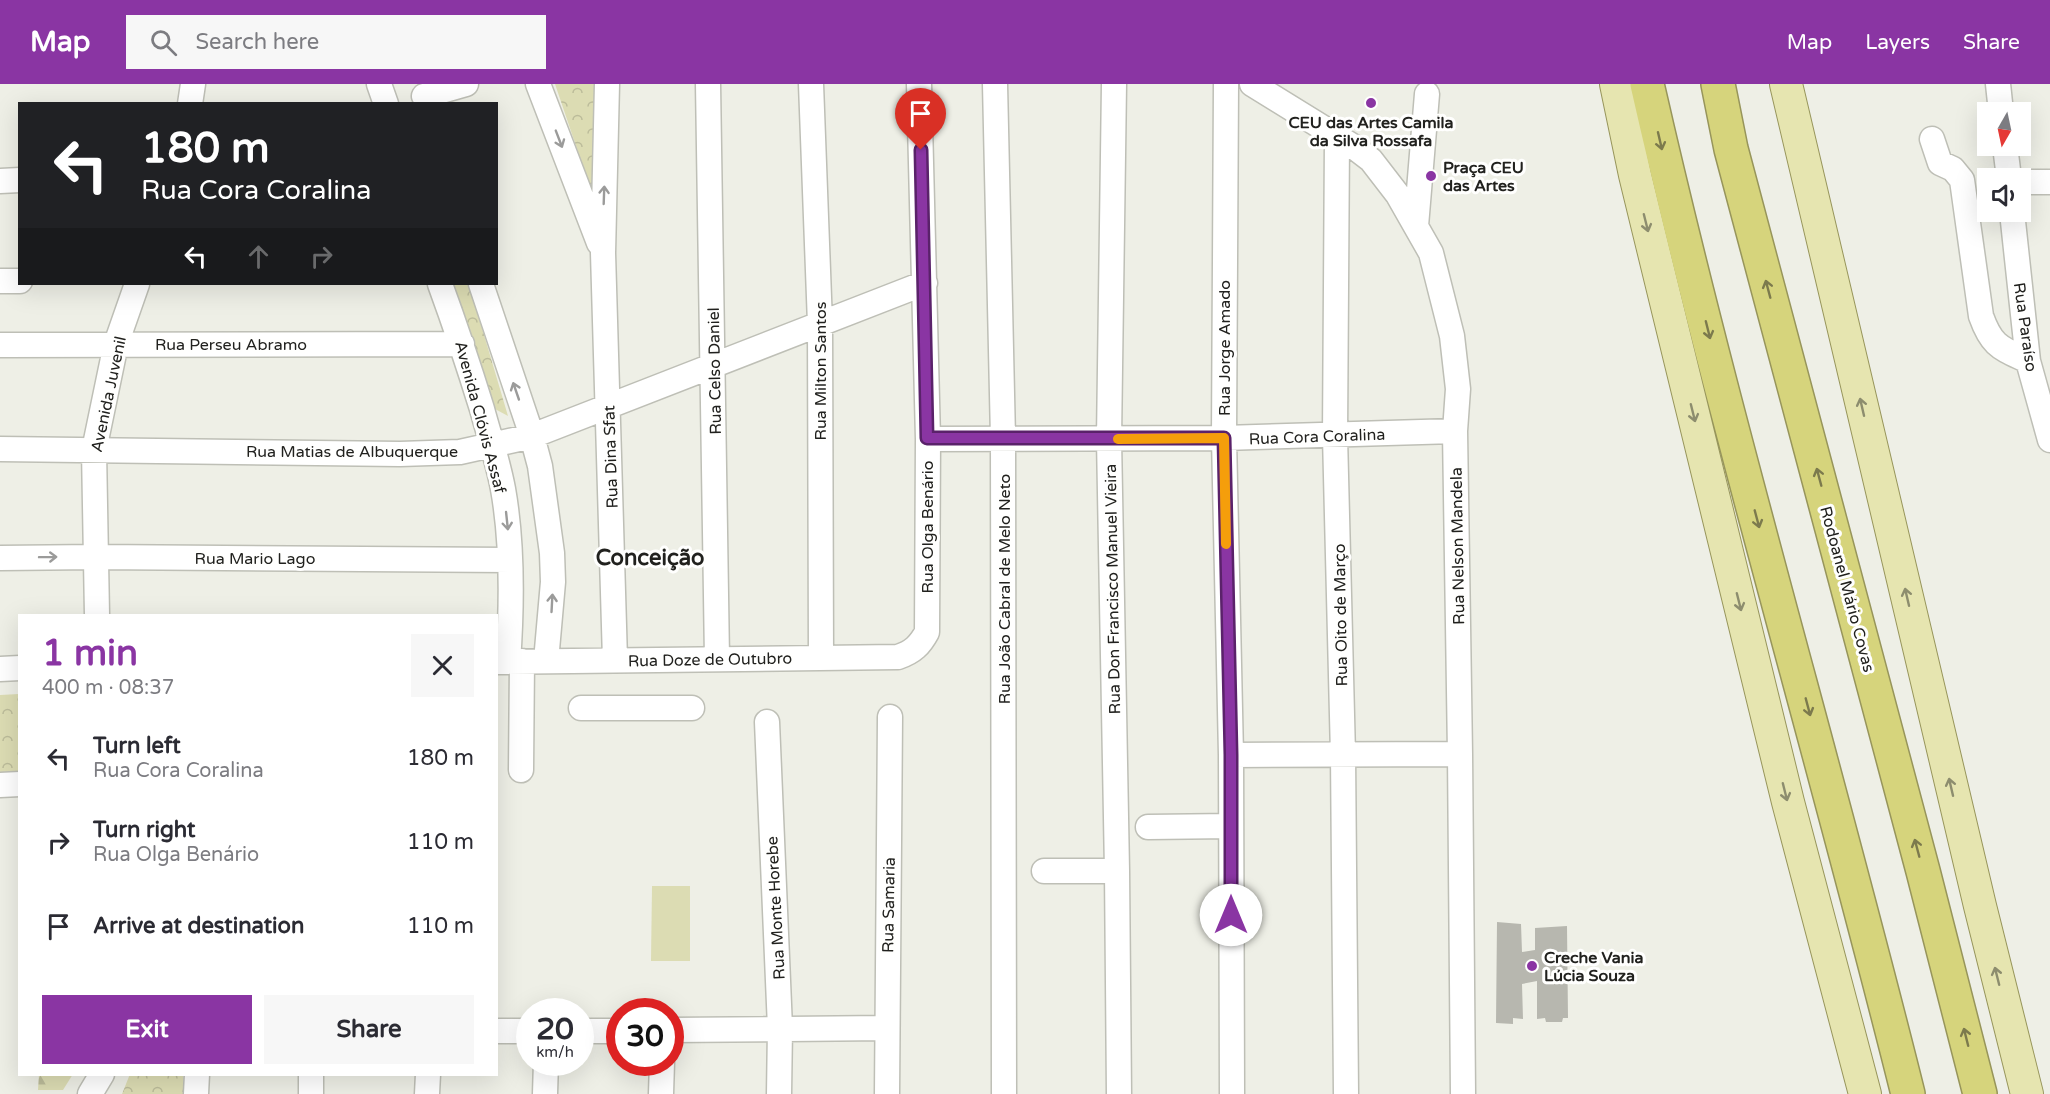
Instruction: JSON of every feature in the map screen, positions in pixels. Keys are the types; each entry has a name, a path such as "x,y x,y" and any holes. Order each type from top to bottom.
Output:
{"highway":[{"path":"1647,84 1741,463 1863,910 1908,1094"},
{"name":"Rodoanel Mário Covas","path":"1718,84 1731,149 1980,1094"}],"main road":[{"path":"1617,84 1635,175 1782,779 1865,1094"},
{"path":"1786,84 1980,906 2027,1094"}],"street":[{"path":"190,102 194,84"},
{"path":"379,84 385,102"},
{"path":"423,95 466,84"},
{"name":"Rua Dina Sfat","path":"538,84 603,253"},
{"name":"Rua Dina Sfat","path":"607,84 603,253 615,660"},
{"name":"Rua Celso Daniel","path":"708,84 717,659"},
{"name":"Rua Milton Santos","path":"811,84 820,324 821,657"},
{"name":"Rua Olga Benário","path":"919,84 927,438 927,632 920,644"},
{"name":"Rua João Cabral de Melo Neto","path":"996,84 1003,438 1004,1094"},
{"name":"Rua Don Francisco Manuel Vieira","path":"1114,84 1109,439 1119,1094"},
{"name":"Rua Jorge Amado","path":"1226,84 1224,438 1231,755 1232,1094"},
{"name":"Rua Nelson Mandela","path":"1252,84 1371,160 1398,195 1431,253 1452,336 1458,389 1455,431 1463,1094"},
{"path":"1998,84 2000,102"},
{"path":"1416,226 1427,94"},
{"name":"Rua Oito de Março","path":"1337,137 1335,436 1343,755 1346,1094"},
{"path":"1932,139 1940,163 1953,169 1962,180 1981,316 1987,334 2000,347 2028,361"},
{"path":"0,181 18,180"},
{"path":"2031,182 2050,182"},
{"name":"Rua Paraíso","path":"2013,222 2028,361 2050,440"},
{"path":"0,281 18,281"},
{"name":"Rua Matias de Albuquerque","path":"0,449 400,454 460,452 532,436 925,283"},
{"name":"Avenida Juvenil","path":"97,614 94,450 116,344 137,285"},
{"name":"Avenida Clóvis Assaf","path":"440,285 462,344 492,446 506,511 511,606 518,661"},
{"path":"481,285 540,466 552,553 552,609 518,661 521,770"},
{"name":"Rua Perseu Abramo","path":"0,345 462,344"},
{"name":"Rua Cora Coralina","path":"927,438 1224,438 1455,431"},
{"name":"Rua Mario Lago","path":"0,558 509,560"},
{"name":"Rua Doze de Outubro","path":"518,661 898,657 909,653 920,644"},
{"path":"0,669 18,668"},
{"path":"581,708 693,708"},
{"name":"Rua Samaria","path":"887,1094 890,717"},
{"name":"Rua Monte Horebe","path":"766,722 780,1029 780,1094"},
{"path":"1231,755 1460,754"},
{"path":"0,785 18,784"},
{"path":"1148,827 1231,825"},
{"path":"1044,871 1117,872"},
{"path":"684,1030 886,1028"},
{"path":"498,1031 516,1031"},
{"path":"90,1094 101,1076"},
{"path":"196,1094 197,1076"},
{"path":"311,1076 311,1094"},
{"path":"428,1076 428,1094"},
{"path":"545,1094 546,1076"},
{"path":"662,1076 662,1094"}],"green space":[{"path":"555,84 596,84 596,205"},
{"path":"454,285 469,285 508,416 495,409"},
{"path":"18,694 18,777 0,778 0,695"},
{"path":"652,886 690,886 690,961 651,961"},
{"path":"39,1076 72,1076 63,1090 38,1090"},
{"path":"129,1076 183,1076 184,1094 122,1094"}],"building":[{"name":"Creche Vania Lúcia Souza","path":"1497,922 1521,924 1522,952 1535,950 1535,928 1567,926 1568,1018 1563,1018 1562,1022 1546,1022 1545,1018 1537,1019 1537,981 1522,984 1523,1019 1513,1018 1513,1024 1496,1023"}],"slow traffic":[{"path":"1118,439 1224,438 1226,544"}],"place":[{"name":"CEU das Artes Camila da Silva Rossafa","path":"1371,103"},
{"name":"Praça CEU das Artes","path":"1431,176"},
{"name":"Creche Vania Lúcia Souza","path":"1532,966"}],"district":[{"name":"Conceição","path":"650,557"}],"route":[{"path":"921,150 927,438 1224,438 1231,755 1231,915"}]}
